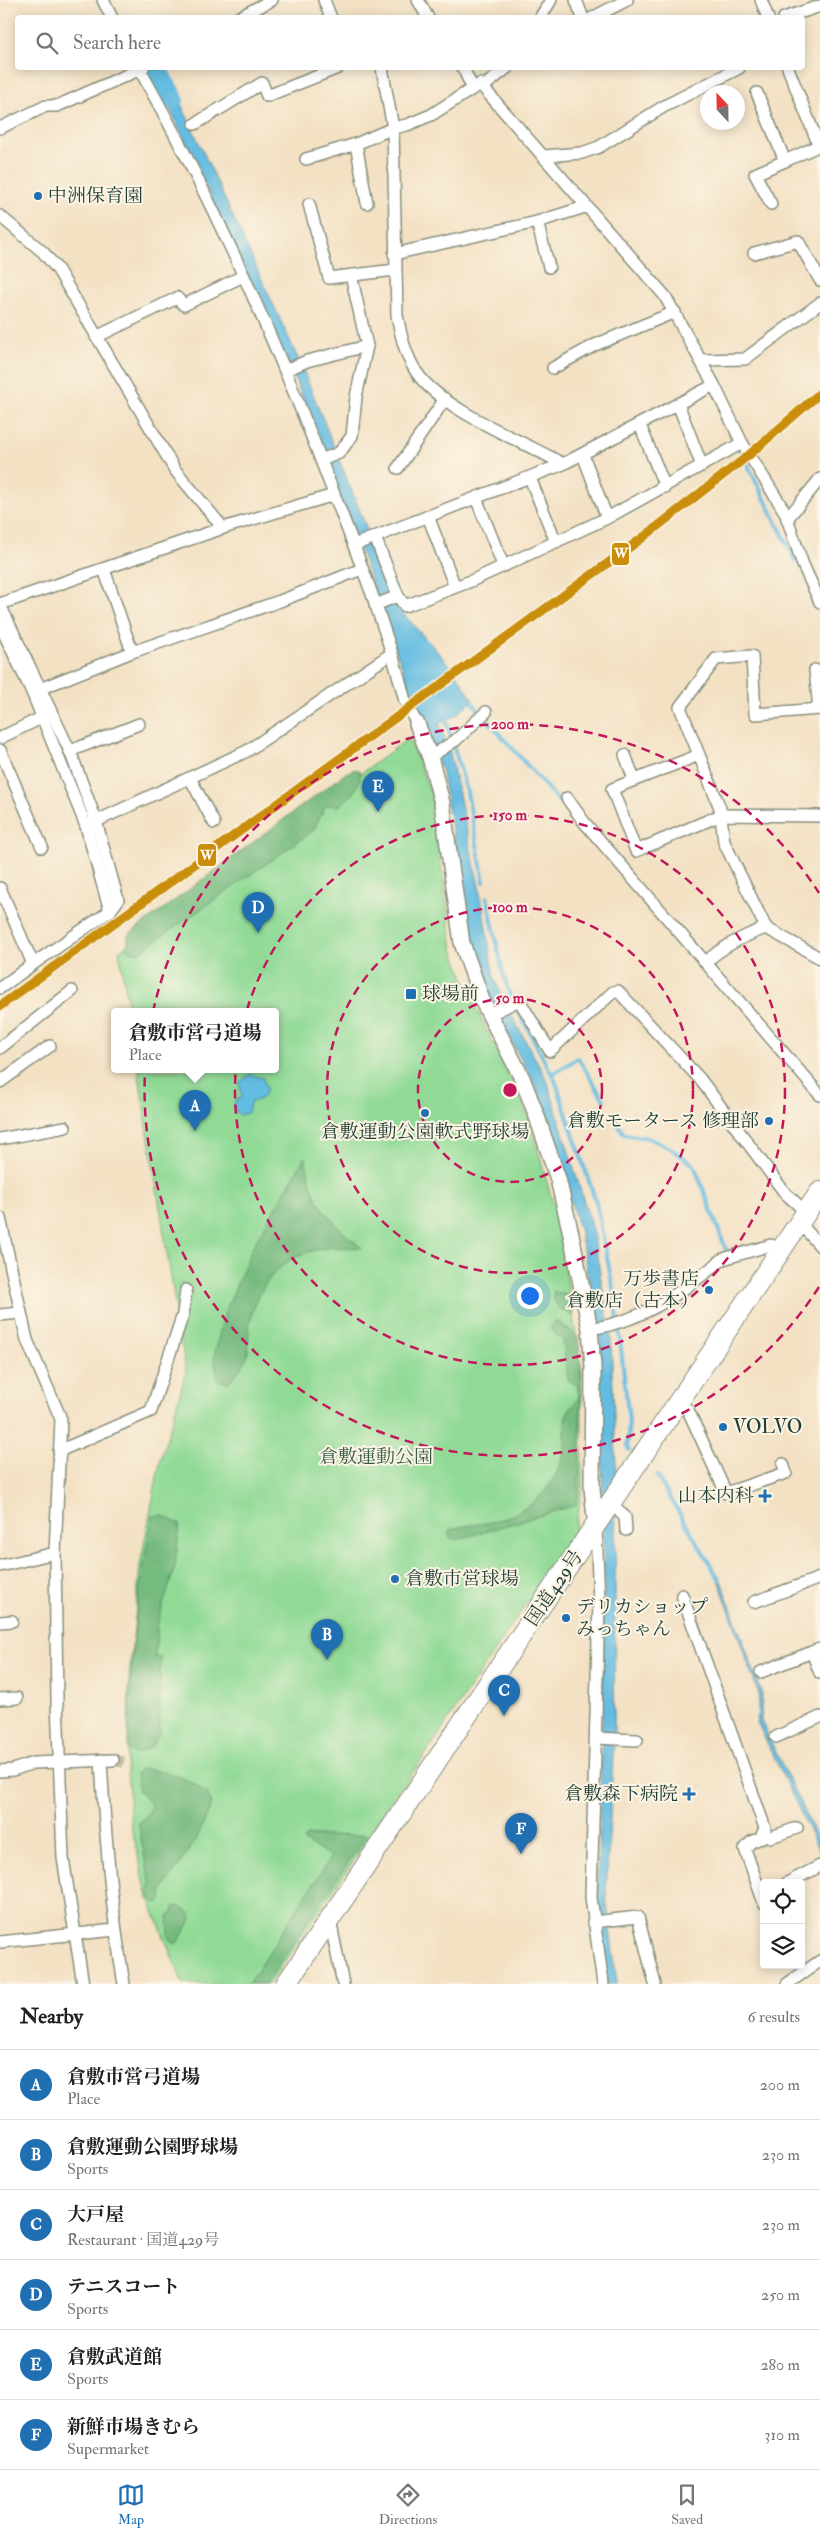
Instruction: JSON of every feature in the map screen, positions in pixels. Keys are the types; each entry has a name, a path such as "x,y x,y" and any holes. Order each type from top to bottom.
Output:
{"highway":[{"name":"国道429号","path":"292,1980 329,1919 596,1527 820,1192"}],"street":[{"path":"103,0 110,15"},
{"path":"244,15 272,0"},
{"path":"324,0 330,15"},
{"path":"418,0 426,15"},
{"path":"542,15 551,0"},
{"path":"576,0 582,15"},
{"path":"598,15 627,0"},
{"path":"761,0 767,15"},
{"path":"793,15 820,6"},
{"path":"0,128 46,106 58,106 137,70"},
{"path":"142,70 287,370 324,459 334,495 356,544 362,569 377,604 405,702 431,756 442,803 458,926 472,975 522,1078 558,1180 593,1328 592,1488 596,1527 599,1602 599,1739 590,1897 603,1984"},
{"path":"195,124 262,83 267,96 333,70"},
{"path":"382,70 393,128 394,254 397,315 401,337 408,357 418,374 444,399 484,424 563,464"},
{"path":"465,70 477,86 543,156 583,208 653,282 701,360 738,445 785,512 803,565 820,602"},
{"path":"306,159 356,144 393,128 407,125 431,115 504,70"},
{"path":"543,156 582,153 599,147 662,107 735,70"},
{"path":"771,204 755,174 819,145 789,70"},
{"path":"757,93 785,160"},
{"path":"356,144 367,203"},
{"path":"309,204 329,278 395,270"},
{"path":"394,254 537,222 583,208"},
{"path":"0,216 43,252 58,270 175,470 222,528"},
{"path":"537,222 549,267"},
{"path":"754,253 798,241 820,280"},
{"path":"324,459 339,453 352,436 356,397 367,346 351,275"},
{"path":"96,336 177,298 184,305 243,276"},
{"path":"701,360 745,359 820,303"},
{"path":"553,368 596,345 672,314"},
{"path":"287,370 300,364 367,346"},
{"path":"356,544 563,464 640,426 712,386"},
{"path":"398,468 444,399"},
{"path":"678,404 702,466"},
{"path":"640,426 665,487"},
{"path":"373,537 396,596 405,606 455,587 607,518 738,445"},
{"path":"583,455 607,518"},
{"path":"530,478 556,542"},
{"path":"787,519 820,479"},
{"path":"91,824 41,718 36,691 0,605 222,528 334,495"},
{"path":"476,498 504,565"},
{"path":"428,516 455,587"},
{"path":"104,569 132,652"},
{"path":"36,691 132,652 280,601 362,569"},
{"path":"377,604 396,596"},
{"path":"0,625 4,646 36,691 70,751 91,824 110,911 0,988"},
{"path":"91,824 247,751 391,654"},
{"path":"815,670 819,709 755,714 752,656 716,659 680,707 721,815 724,842 766,928 820,958"},
{"path":"431,756 456,740 483,714"},
{"path":"0,738 41,718"},
{"path":"70,751 139,724"},
{"path":"0,750 42,848"},
{"path":"625,755 634,779"},
{"path":"636,850 612,789 699,755"},
{"path":"190,778 214,823"},
{"path":"567,798 584,822 820,1095"},
{"path":"617,858 721,815 820,816"},
{"path":"0,888 34,964"},
{"path":"707,962 722,948 744,935 766,928"},
{"path":"491,1013 519,1000 550,1051 613,992 618,991 700,1079 803,1217 820,1246"},
{"path":"0,1048 72,992"},
{"path":"0,1082 50,1046"},
{"path":"0,1139 65,1127"},
{"path":"0,1218 18,1291 20,1313 28,1340 61,1419 56,1553 63,1858 83,1984"},
{"path":"593,1328 654,1310 723,1259 770,1245 780,1250"},
{"path":"59,1451 151,1412 183,1314 186,1290"},
{"path":"0,1314 20,1313"},
{"path":"678,1403 688,1410 726,1492 786,1473 783,1464"},
{"path":"611,1503 625,1517 626,1530"},
{"path":"0,1566 56,1553"},
{"path":"754,1602 820,1578"},
{"path":"682,1595 765,1828 761,1838 751,1842 745,1849 760,1890"},
{"path":"761,1672 816,1651 820,1674"},
{"path":"0,1699 17,1698"},
{"path":"776,1737 820,1716"},
{"path":"599,1739 637,1740"},
{"path":"0,1771 13,1770 33,1763 107,1760 106,1855 124,1984"},
{"path":"763,1833 771,1837 797,1828"},
{"path":"795,1879 820,1866"},
{"path":"595,1922 638,1917 655,1984"},
{"path":"329,1919 343,1984"},
{"path":"0,1942 76,1936 115,1930"},
{"path":"805,1966 820,1961"},
{"path":"787,1984 802,1969"}],"green space":[{"name":"倉敷運動公園","path":"409,738 431,794 453,949 471,997 528,1115 557,1218 582,1372 582,1488 575,1531 419,1764 388,1805 371,1835 269,1984 183,1984 147,1894 131,1825 127,1770 129,1678 140,1565 160,1462 186,1372 138,1073 279,1073 279,1008 128,1008 119,951"},
{"path":"355,769 360,771 360,776 354,791 339,806 326,805 313,831 138,953 127,950 128,935 346,773"},
{"path":"305,1157 312,1188 323,1208 341,1230 362,1248 316,1250 302,1254 279,1268 262,1289 256,1302 249,1329 248,1352 243,1365 227,1383 218,1380 214,1356 224,1315 252,1248"},
{"path":"554,1291 559,1294 570,1294 574,1316 558,1307 553,1296"},
{"path":"556,1320 578,1337 581,1367 579,1491 576,1505 456,1540 449,1537 449,1530 487,1523 515,1514 537,1499 554,1478 564,1451 566,1416 579,1397 577,1385 568,1380 563,1341 550,1329"},
{"path":"161,1515 180,1524 175,1567 158,1621 155,1657 161,1658 160,1732 151,1747 136,1754 129,1750 134,1633 142,1574 153,1516"},
{"path":"140,1769 160,1771 182,1778 201,1789 208,1796 212,1804 196,1840 163,1889 162,1899 158,1903 151,1899 149,1892 150,1881 140,1831 139,1823 149,1812 151,1805 139,1791 136,1774"},
{"path":"367,1835 265,1984 248,1984 331,1857 304,1841 307,1836"},
{"path":"178,1906 191,1914 192,1919 177,1943 173,1943 169,1937 168,1916 173,1913 174,1907"}],"water":[{"path":"161,70 183,108 303,369 399,609 454,670 473,700 455,716 439,723 450,753 480,891 494,977 503,999 547,1080 593,1231 611,1338 616,1466 614,1735 606,1897 617,1984 608,1984 606,1976 597,1897 604,1579 600,1342 580,1232 536,1087 491,1004 477,965 441,769 325,455 293,374 170,109 150,76"},
{"path":"250,1074 263,1078 267,1090 262,1098 250,1103 248,1113 240,1115 233,1106 236,1100 242,1097 239,1083"},
{"path":"719,1575 762,1694 761,1721 820,1844 820,1853 757,1722 759,1694 717,1576"}],"waterway":[{"path":"156,70 173,99"},
{"path":"724,418 796,561"},
{"path":"817,604 820,611"},
{"path":"469,699 578,823"},
{"path":"445,717 467,792 484,882"},
{"path":"487,897 503,973 511,998 555,1080 596,1202 616,1303 629,1421 627,1447 629,1450"},
{"path":"553,1074 578,1058 604,1100"},
{"path":"615,1119 624,1134 648,1138 670,1148 694,1165 727,1252 724,1254"},
{"path":"657,1476 719,1579"}],"tunnel":[{"path":"113,1760 127,1763"}],"transit line":[{"name":"W","path":"0,1006 645,536 749,455 820,393"}],"place":[{"name":"中洲保育園","path":"38,196"},
{"name":"倉敷武道館","path":"378,812"},
{"name":"テニスコート","path":"258,933"},
{"name":"球場前","path":"411,994"},
{"name":"倉敷運動公園軟式野球場","path":"425,1113"},
{"name":"倉敷モータース 修理部","path":"769,1121"},
{"name":"倉敷市営弓道場","path":"195,1131"},
{"name":"万歩書店 倉敷店（古本）","path":"709,1290"},
{"name":"VOLVO","path":"723,1427"},
{"name":"山本内科","path":"765,1496"},
{"name":"倉敷市営球場","path":"395,1579"},
{"name":"デリカショップ みっちゃん","path":"566,1618"},
{"name":"倉敷運動公園野球場","path":"327,1660"},
{"name":"大戸屋","path":"504,1716"},
{"name":"倉敷森下病院","path":"689,1794"},
{"name":"新鮮市場きむら","path":"521,1854"}]}
